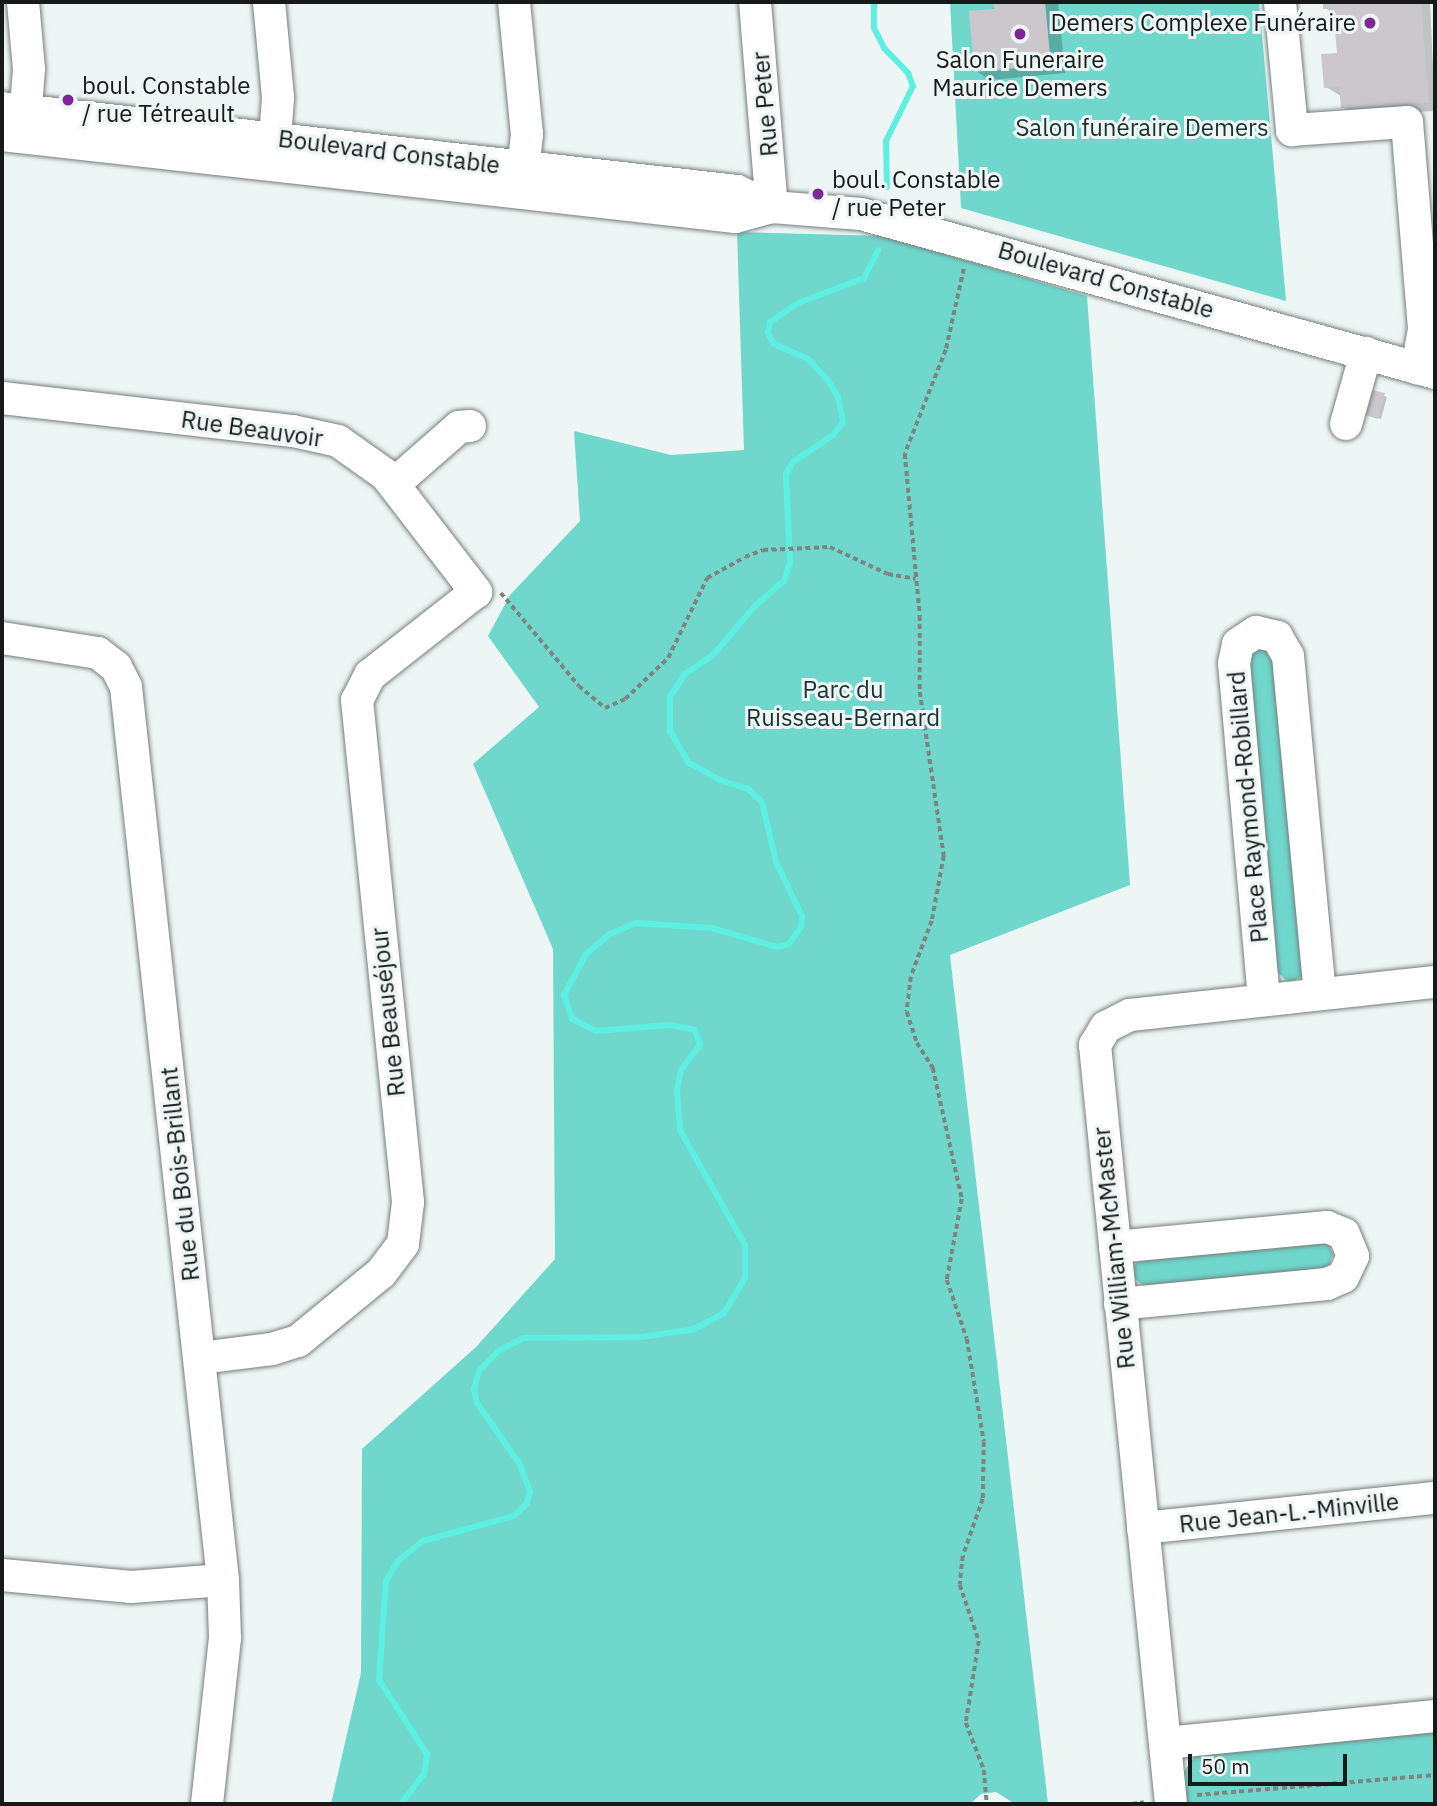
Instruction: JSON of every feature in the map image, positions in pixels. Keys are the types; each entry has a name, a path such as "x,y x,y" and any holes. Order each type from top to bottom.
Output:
{"street":[{"path":"13,123 29,69 23,2"},
{"path":"269,2 278,98 275,138"},
{"path":"514,2 527,134 522,180"},
{"name":"Rue Peter","path":"755,2 772,207"},
{"path":"1280,2 1292,130 1407,122 1426,371"},
{"name":"Boulevard Constable","path":"13,123 275,138 522,180"},
{"name":"Boulevard Constable","path":"13,123 522,180 737,191 772,207 891,220 1426,371"},
{"path":"1346,424 1366,354"},
{"name":"Rue Beauvoir","path":"2,398 315,434 359,452 394,484 476,592"},
{"path":"394,484 459,427 470,426"},
{"name":"Rue Beauséjour","path":"200,1358 272,1349 298,1341 382,1273 403,1244 408,1202 357,700 370,675 476,592"},
{"name":"Place Raymond-Robillard","path":"1264,999 1234,663 1238,644 1256,632 1277,637 1288,656 1320,993"},
{"name":"Rue du Bois-Brillant","path":"2,638 98,653 116,667 126,687 223,1580 224,1648 207,1804"},
{"name":"Rue William-McMaster","path":"1170,1800 1094,1062 1098,1038 1124,1016 1435,982"},
{"path":"1115,1247 1327,1227 1343,1234 1353,1255 1343,1277 1327,1284 1120,1304"},
{"name":"Rue Jean-L.-Minville","path":"1143,1528 1435,1498"},
{"path":"2,1575 131,1587 223,1580"},
{"path":"1165,1743 1435,1716"}],"path":[{"path":"966,257 946,350 905,454 916,579 920,692 944,856 932,921 911,977 907,1012 917,1043 933,1068 962,1199 947,1280 967,1339 984,1442 983,1499 963,1556 960,1585 979,1641 966,1723 988,1783 987,1804"},
{"path":"476,592 502,593 579,687 605,708 625,699 668,658 707,578 763,550 807,545 841,550 888,574 916,579"},
{"path":"1132,1804 1435,1775"}],"green space":[{"name":"Salon funéraire Demers","path":"950,2 1259,2 1286,301 961,208"},
{"name":"Parc du Ruisseau-Bernard","path":"737,232 884,236 1087,296 1130,885 950,955 1048,1804 1015,1804 996,1792 981,1794 970,1804 331,1804 361,1673 362,1449 476,1347 555,1259 553,949 473,764 539,707 488,636 510,595 580,521 574,431 671,455 744,450"},
{"path":"1265,645 1274,656 1303,976 1289,983 1277,972 1248,650"},
{"path":"1316,1241 1328,1244 1333,1254 1329,1265 1319,1270 1145,1287 1132,1277 1133,1267 1140,1259"},
{"path":"1435,1731 1435,1804 1187,1804 1183,1773 1195,1756"}],"building":[{"path":"993,2 1045,2 1051,65 974,72 969,11 994,9"},
{"path":"1323,2 1421,2 1429,103 1341,108 1339,87 1324,88 1321,54 1337,53 1333,8 1323,9"},
{"path":"1372,390 1385,393 1378,419 1365,415"}],"waterway":[{"path":"874,2 874,28 884,48 908,73 913,86 886,141 887,187"},
{"path":"401,1804 424,1774 427,1754 379,1680 386,1581 398,1561 423,1541 514,1516 527,1503 530,1491 519,1463 477,1403 474,1389 479,1371 498,1351 524,1338 642,1337 694,1329 724,1313 745,1278 745,1245 680,1130 677,1089 681,1070 700,1045 695,1030 669,1025 596,1031 572,1019 564,995 586,954 610,934 636,923 712,928 777,947 789,944 801,927 802,916 776,862 762,802 748,789 720,780 688,762 670,731 670,697 685,674 713,655 755,606 784,581 790,563 786,474 793,462 833,435 843,422 838,397 827,379 808,359 774,344 768,333 770,322 798,303 864,278 878,250"}],"place":[{"name":"Demers Complexe Funéraire","path":"1370,23"},
{"name":"Salon Funeraire Maurice Demers","path":"1020,34"},
{"name":"boul. Constable / rue Tétreault","path":"68,100"},
{"name":"boul. Constable / rue Peter","path":"818,194"}]}
